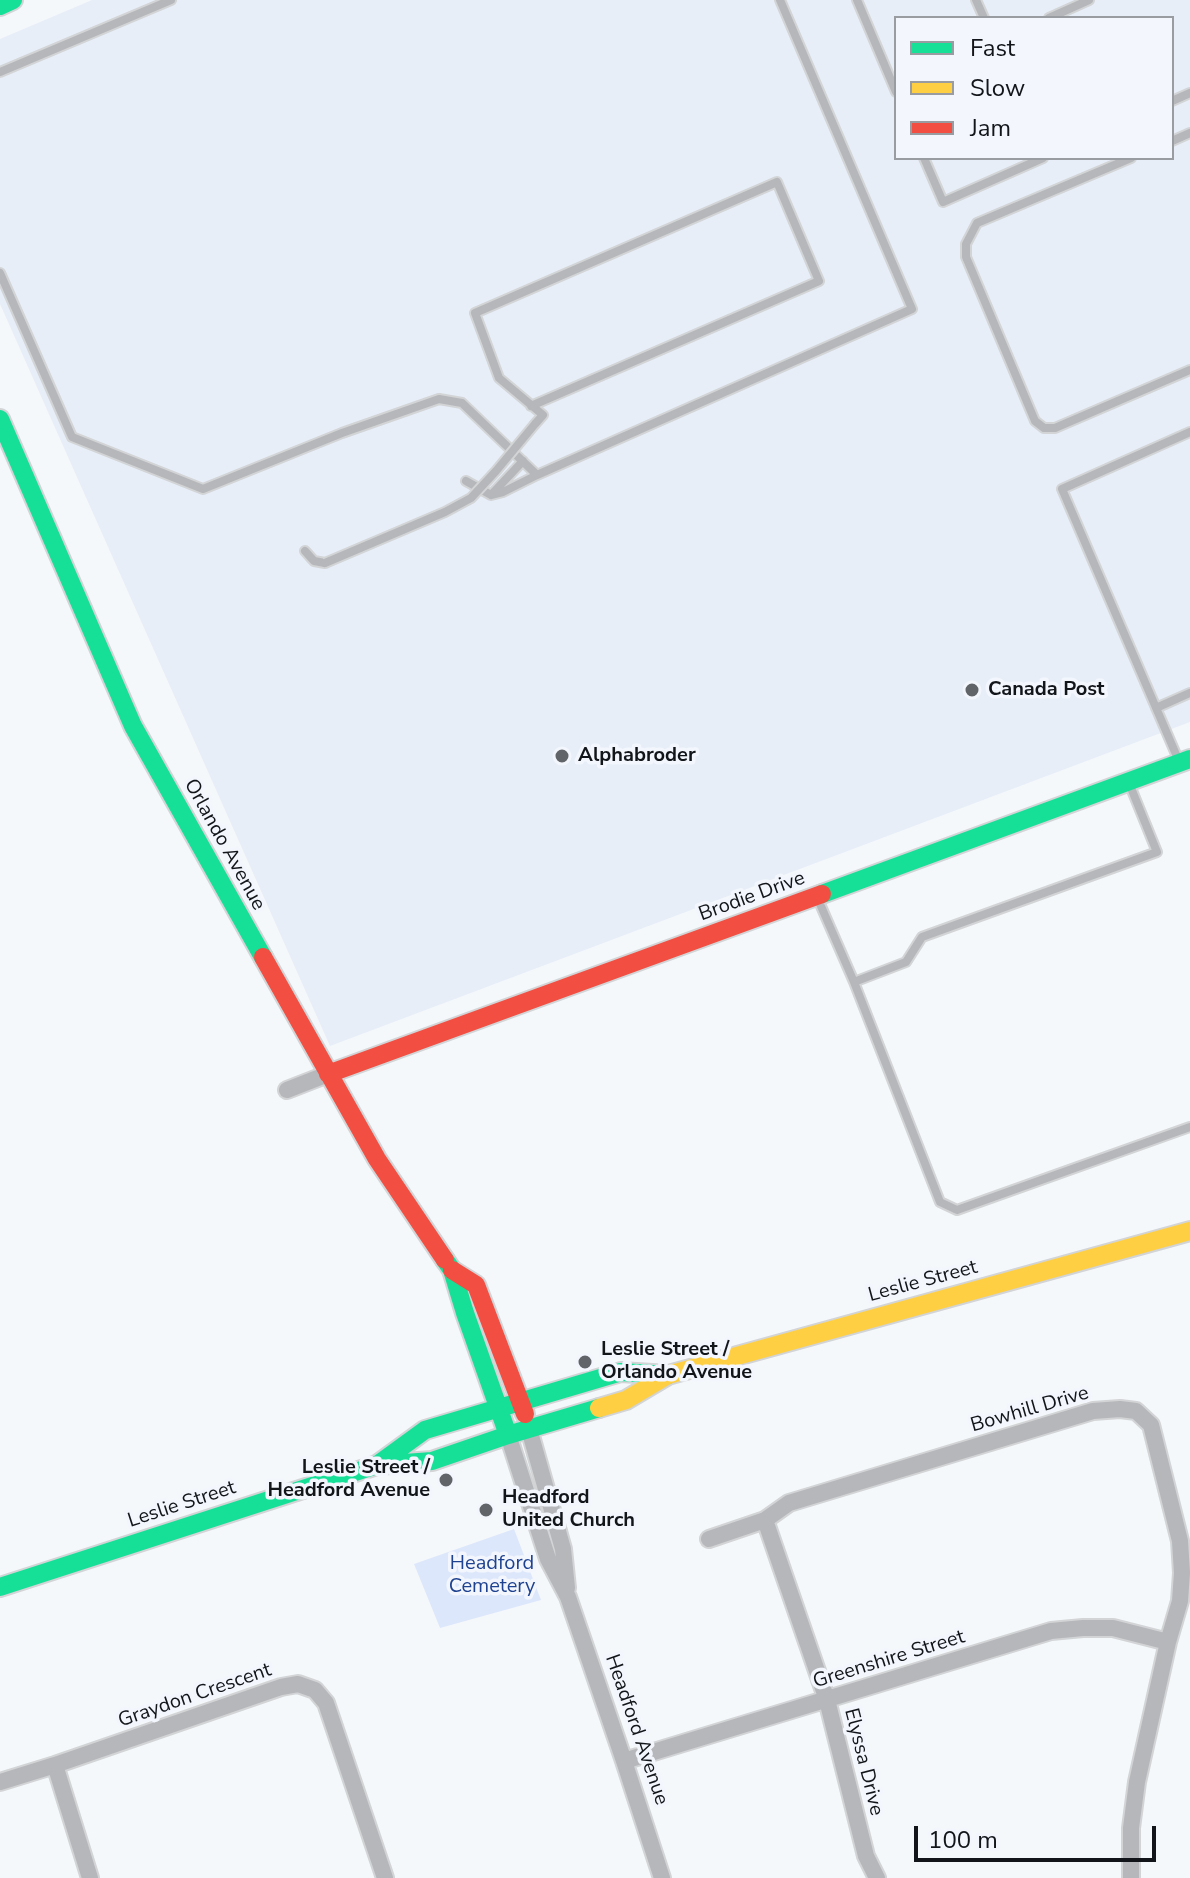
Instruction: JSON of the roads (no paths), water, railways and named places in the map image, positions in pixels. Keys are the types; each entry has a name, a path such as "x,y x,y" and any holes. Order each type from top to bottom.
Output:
{"street":[{"path":"0,6 13,0"},
{"name":"Orlando Avenue","path":"0,419 133,726 393,1185 452,1270 499,1408"},
{"name":"Brodie Drive","path":"328,1074 1185,761"},
{"path":"287,1090 328,1074"},
{"name":"Leslie Street","path":"0,1587 377,1465 432,1461 626,1400 668,1375 1190,1231"},
{"name":"Orlando Avenue","path":"452,1270 476,1285 529,1429"},
{"name":"Leslie Street","path":"377,1465 425,1430 621,1372 668,1375"},
{"name":"Headford Avenue","path":"499,1408 548,1559 568,1597 662,1878"},
{"name":"Bowhill Drive","path":"709,1539 765,1520 789,1503 1093,1411 1136,1411 1151,1425 1180,1541 1182,1573 1180,1601 1137,1782 1131,1828 1131,1878"},
{"name":"Headford Avenue","path":"529,1429 563,1549 568,1597"},
{"name":"Elyssa Drive","path":"765,1520 827,1700 866,1856 877,1878"},
{"name":"Greenshire Street","path":"624,1761 1051,1631 1113,1628 1168,1642"},
{"name":"Graydon Crescent","path":"0,1782 281,1687 298,1684 315,1690 326,1703 385,1878"},
{"path":"55,1765 90,1878"}],"lane":[{"path":"0,72 171,0"},
{"path":"466,481 491,495 503,492 912,309 780,0"},
{"path":"857,0 894,87"},
{"path":"1053,16 1089,0"},
{"path":"925,160 943,202 1038,160"},
{"path":"1126,160 977,223 966,244 966,257 1035,421 1044,428 1055,428 1190,370"},
{"path":"305,551 314,561 325,563 471,498 543,415 531,406 499,378 475,313 777,182 819,281 531,406"},
{"path":"0,273 72,437 203,489 342,433 439,399 462,403 537,475"},
{"path":"1185,761 1156,708 1062,489 1190,432"},
{"path":"491,495 523,461"},
{"path":"1156,708 1190,693"},
{"path":"854,982 906,962 922,937 1157,852 1129,782"},
{"path":"816,896 854,982 940,1202 957,1210 1190,1127"}],"place":[{"name":"Canada Post","path":"972,690"},
{"name":"Alphabroder","path":"562,756"},
{"name":"Leslie Street / Orlando Avenue","path":"585,1362"},
{"name":"Leslie Street / Headford Avenue","path":"446,1480"},
{"name":"Headford United Church","path":"486,1510"}],"park label":[{"name":"Headford Cemetery","path":"492,1576"}]}
